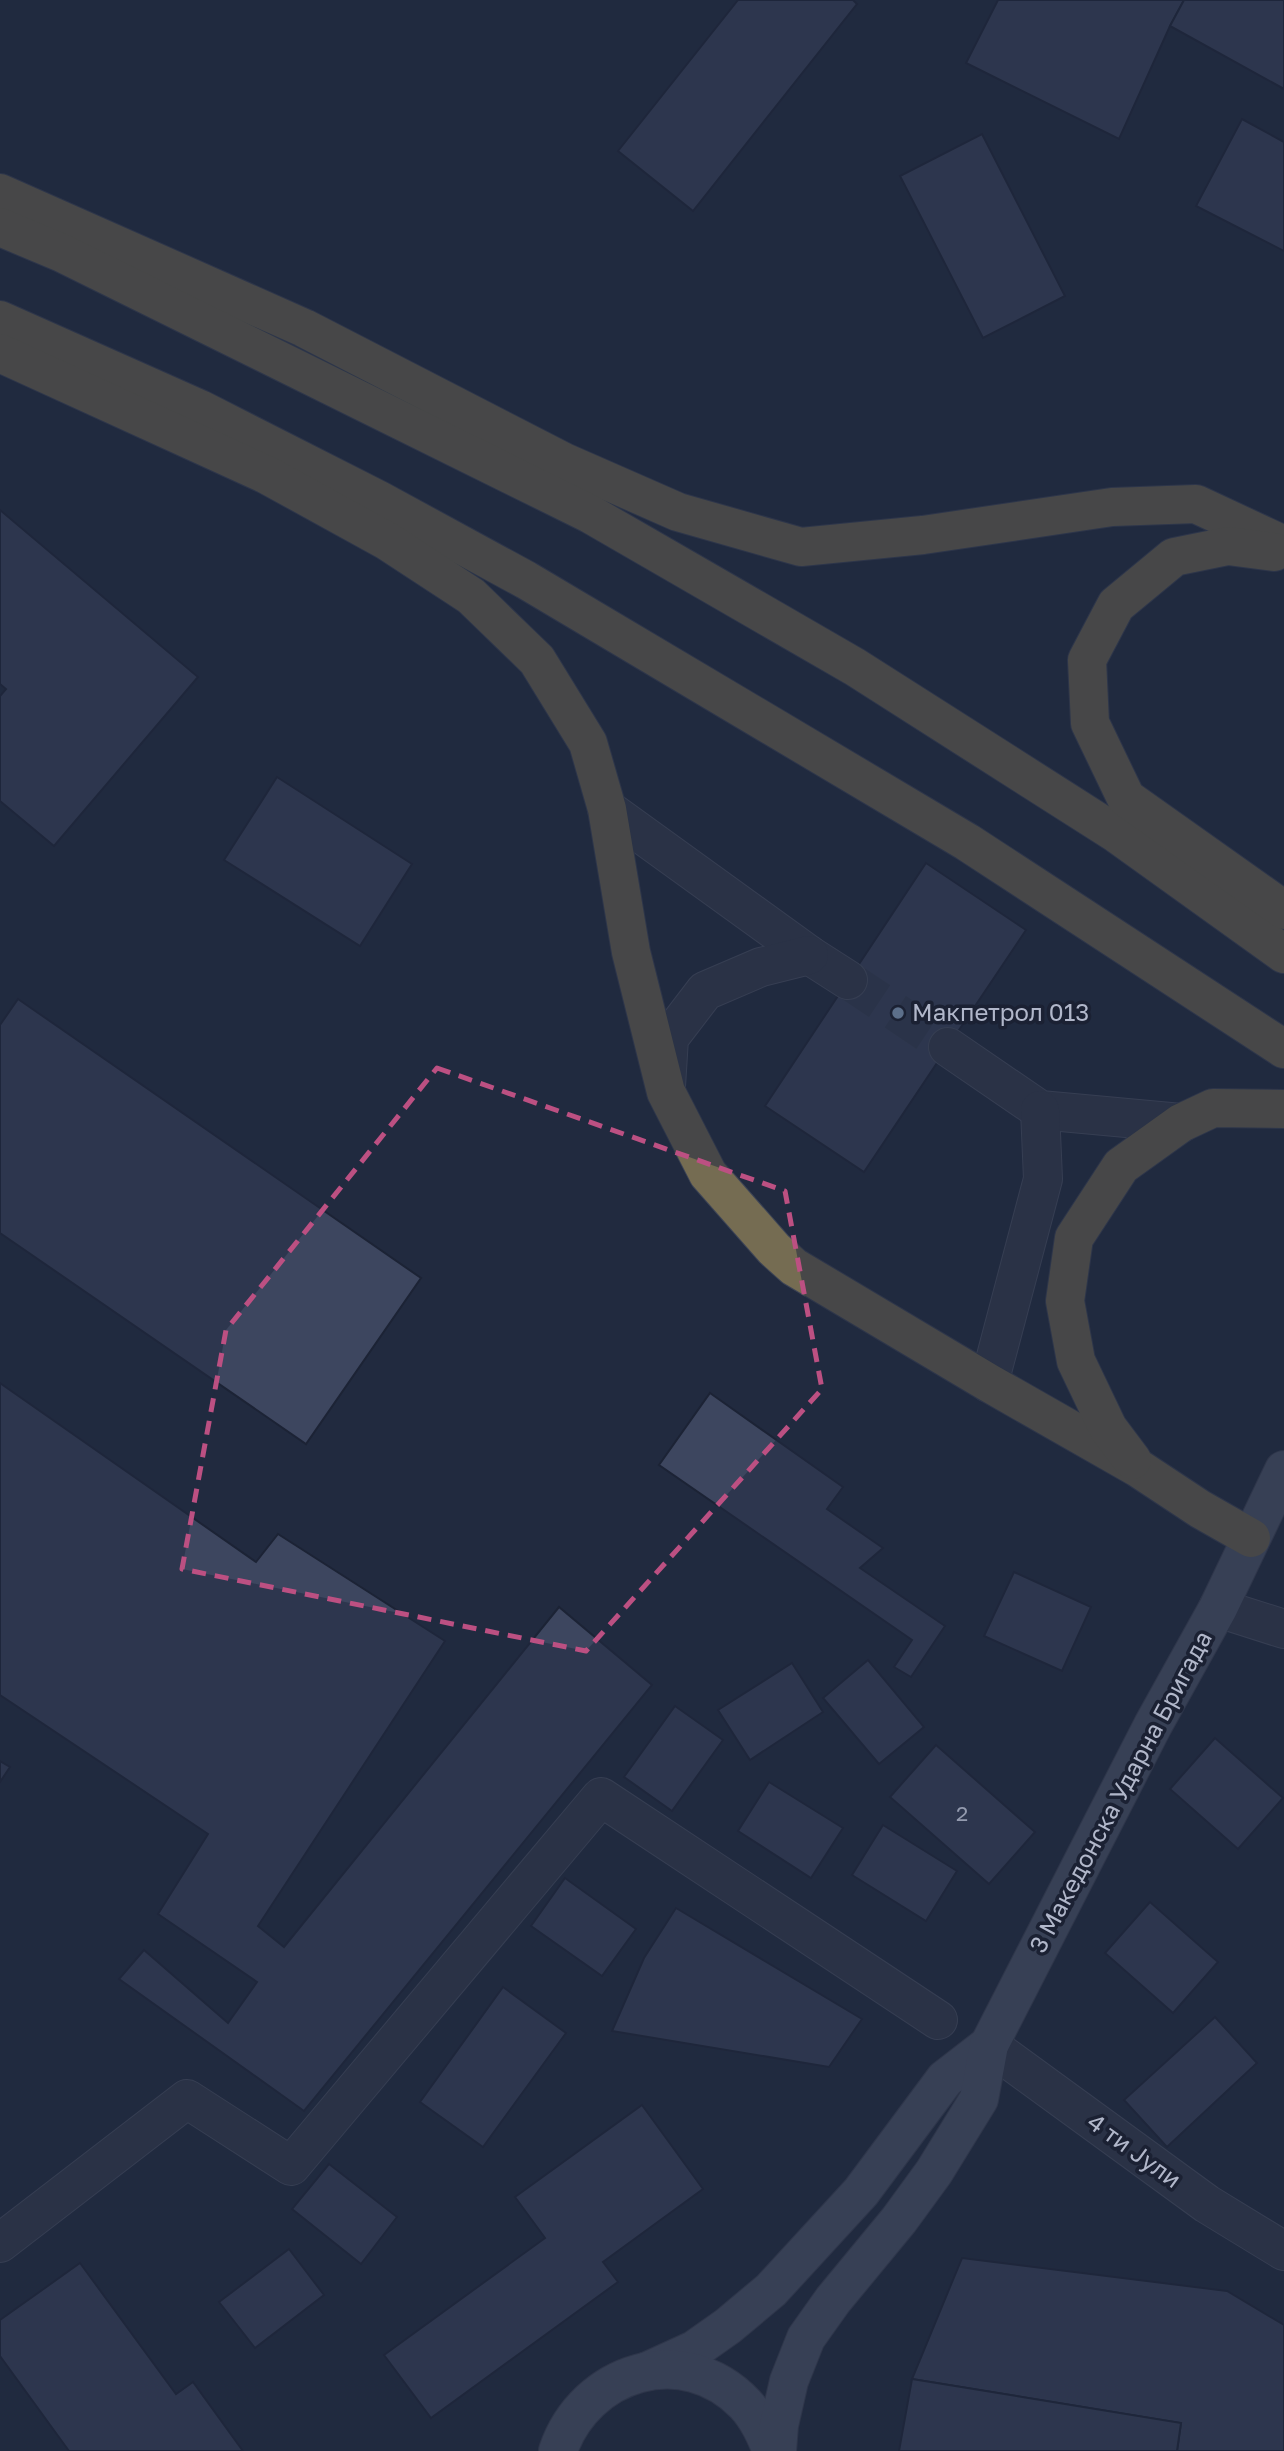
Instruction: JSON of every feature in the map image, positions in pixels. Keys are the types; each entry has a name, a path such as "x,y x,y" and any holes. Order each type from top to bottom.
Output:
{"highway":[{"path":"0,193 304,328 576,468 678,512 801,547 923,535 1112,507 1196,504 1284,545"},
{"path":"0,228 62,253 590,514 901,696 1117,834 1284,954"},
{"path":"0,320 200,409 379,500 526,580 967,842 1284,1049"},
{"path":"0,353 267,475 387,541 471,596 537,660 588,743 607,809 631,952 666,1092 709,1174 774,1249 794,1267 1138,1468 1251,1538"},
{"path":"1284,553 1228,546 1174,557 1116,605 1087,660 1090,723 1126,798 1284,911"},
{"path":"1138,1468 1108,1428 1076,1361 1065,1301 1074,1238 1121,1166 1181,1123 1213,1108 1284,1109"}],"main road":[{"name":"3 Македонска Ударна Бригада","path":"989,2045 1153,1725 1218,1608 1284,1470"},
{"path":"557,2445 579,2410 598,2392 622,2378 648,2371 694,2350 771,2290 861,2192 945,2079 989,2045"},
{"path":"777,2451 779,2424 789,2381 806,2339 833,2300 899,2220 941,2161 979,2099 989,2045"},
{"path":"648,2371 674,2370 701,2376 725,2387 745,2404 761,2426 772,2451"}],"street":[{"path":"607,809 809,956 848,980"},
{"path":"666,1092 669,1038 705,991 761,967 809,956"},
{"path":"948,1046 1040,1110 1181,1123"},
{"path":"989,1383 1043,1179 1040,1110"},
{"path":"1218,1608 1284,1629"},
{"path":"0,2243 187,2099 291,2166 601,1797 939,2020"},
{"name":"4 ти Јули","path":"989,2045 1207,2204 1284,2250"}],"highlighted area":[{"path":"437,1068 785,1191 822,1389 586,1651 182,1569 226,1330"}],"building":[{"path":"738,0 853,0 857,4 693,211 618,151"},
{"path":"998,0 1184,0 1119,139 966,63"},
{"path":"1184,0 1284,0 1284,89 1170,26"},
{"path":"1242,119 1284,142 1284,251 1196,206"},
{"path":"982,134 1065,296 983,338 900,176"},
{"path":"0,510 198,677 54,846 0,801 0,696 6,689 0,684"},
{"path":"277,777 412,864 360,946 224,860"},
{"name":"Макпетрол 013","path":"926,863 1026,930 864,1172 765,1106"},
{"path":"18,999 421,1278 306,1444 0,1233 0,1025"},
{"path":"0,1383 256,1562 278,1534 445,1641 258,1926 284,1947 559,1607 652,1685 304,2111 119,1979 144,1950 228,2023 257,1982 158,1914 208,1834 0,1695"},
{"path":"710,1393 843,1487 827,1509 883,1548 860,1568 945,1626 911,1677 894,1667 912,1640 659,1465"},
{"path":"1014,1572 1091,1607 1062,1671 984,1636"},
{"path":"868,1660 924,1727 879,1764 823,1698"},
{"path":"792,1663 823,1712 750,1760 718,1710"},
{"path":"675,1706 723,1740 672,1811 624,1777"},
{"path":"1215,1738 1283,1798 1238,1849 1170,1789"},
{"path":"936,1745 1035,1832 989,1884 890,1797"},
{"path":"0,1761 10,1767 0,1782"},
{"path":"769,1782 843,1828 811,1878 738,1831"},
{"path":"883,1825 957,1871 926,1921 852,1875"},
{"path":"565,1878 636,1929 602,1976 531,1926"},
{"path":"1150,1902 1218,1962 1173,2013 1105,1953"},
{"path":"676,1908 862,2019 829,2067 612,2031 644,1958"},
{"path":"503,1987 566,2033 483,2147 420,2102"},
{"path":"1215,2017 1257,2063 1167,2147 1124,2100"},
{"path":"642,2105 703,2189 603,2262 618,2282 431,2418 384,2355 545,2238 515,2197"},
{"path":"329,2164 397,2217 361,2264 292,2209"},
{"path":"289,2249 324,2295 255,2348 219,2302"},
{"path":"962,2258 1227,2291 1284,2325 1284,2451 1177,2451 1181,2423 912,2379"},
{"path":"80,2263 176,2394 193,2382 243,2451 69,2451 0,2356 0,2320"},
{"path":"912,2379 1181,2423 1177,2451 899,2451"}],"tunnel":[{"path":"848,980 948,1047"}],"place":[{"name":"Макпетрол 013","path":"898,1013"}]}
